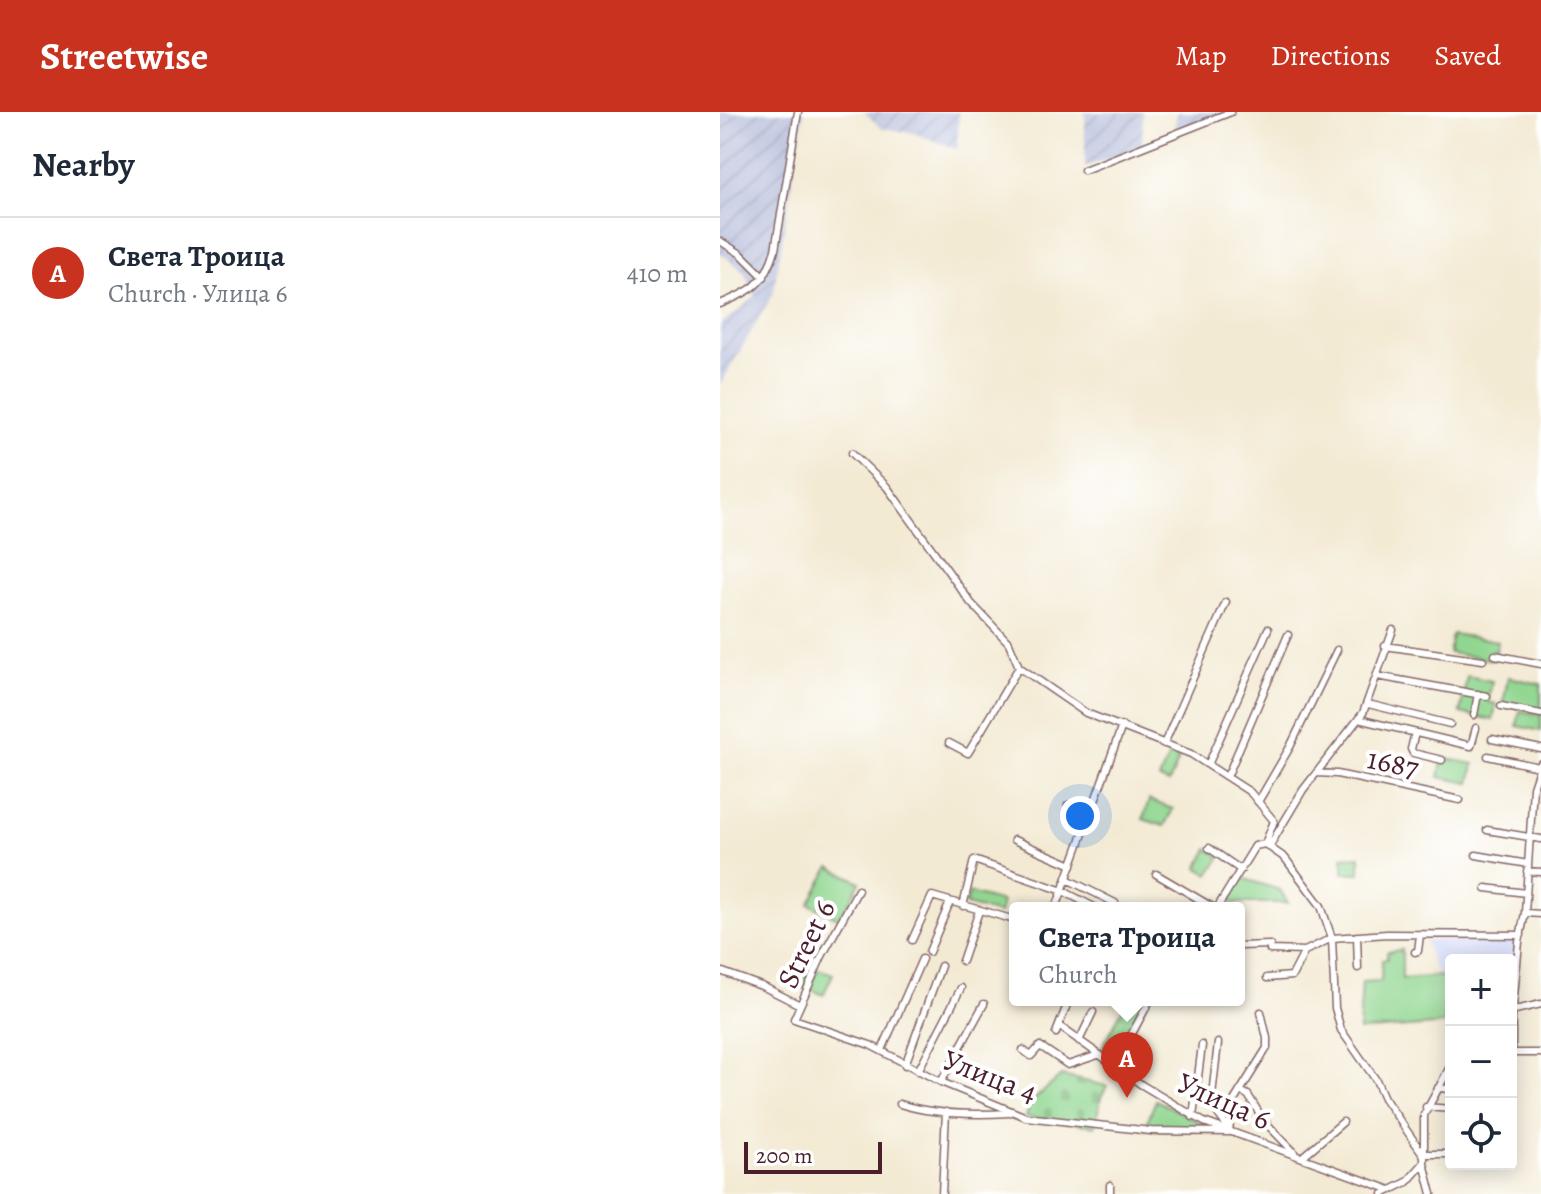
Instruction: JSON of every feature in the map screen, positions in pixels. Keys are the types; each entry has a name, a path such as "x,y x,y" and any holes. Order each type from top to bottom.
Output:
{"street":[{"path":"720,304 747,292 764,277 775,250 798,112"},
{"path":"1084,170 1231,112"},
{"path":"720,241 741,254 764,277"},
{"path":"852,453 887,487 971,603 1009,643 1019,667 1086,713 1191,754 1250,792 1274,821 1267,845"},
{"path":"1164,744 1226,602"},
{"path":"1208,765 1268,629"},
{"name":"1687","path":"1267,845 1368,704 1385,646 1393,630"},
{"path":"1227,777 1288,635"},
{"path":"1385,646 1483,660"},
{"path":"1258,802 1290,747 1337,650"},
{"path":"1495,655 1541,664"},
{"path":"949,743 968,753 1019,667"},
{"path":"1377,676 1487,696"},
{"path":"1474,715 1478,694"},
{"name":"1687","path":"1368,704 1450,724"},
{"path":"1501,706 1541,714"},
{"name":"1687","path":"1358,719 1471,746 1476,728"},
{"path":"1058,902 1122,726"},
{"path":"1415,733 1413,753 1442,760"},
{"path":"1492,739 1541,749"},
{"path":"1488,756 1540,765 1533,787 1525,913 1517,969"},
{"name":"1687","path":"1316,773 1337,774 1460,800"},
{"path":"1068,805 1091,814"},
{"path":"1487,830 1541,839"},
{"path":"1014,840 1072,865"},
{"path":"1219,902 1255,846 1267,845 1285,858 1315,895 1332,938 1335,1008 1341,1030 1423,1154"},
{"path":"1209,848 1241,870"},
{"path":"1476,855 1541,872"},
{"path":"963,906 974,860 1063,891 1084,902"},
{"path":"1156,874 1205,902"},
{"path":"1067,879 1113,902"},
{"path":"1486,888 1526,893"},
{"name":"Street 6","path":"794,1019 858,890"},
{"path":"912,940 932,896 1009,918"},
{"path":"929,952 950,902"},
{"path":"962,961 979,911"},
{"path":"1525,913 1541,914"},
{"path":"1415,952 1418,951 1420,935"},
{"path":"1245,945 1305,951 1332,938 1357,936 1521,935"},
{"path":"1357,936 1358,968"},
{"path":"1267,978 1292,976 1305,951"},
{"path":"882,1050 922,959"},
{"path":"905,1065 941,966"},
{"path":"720,971 800,1005"},
{"path":"918,1071 961,988"},
{"path":"941,1082 984,1004"},
{"path":"1517,1010 1541,1004"},
{"name":"Улица 6","path":"1067,1006 1057,1030 1079,1041 1193,1117 1386,1192"},
{"path":"1117,1066 1147,1006"},
{"path":"1079,1041 1093,1012"},
{"path":"1228,1130 1232,1104 1267,1048 1261,1012"},
{"name":"Улица 4","path":"794,1019 882,1050 905,1065 1013,1113 1045,1120 1112,1127 1228,1130"},
{"path":"1512,1026 1512,1053 1541,1053"},
{"path":"1218,1043 1211,1104 1228,1130"},
{"path":"1193,1117 1202,1045"},
{"path":"1023,1050 1031,1056 1040,1046 1068,1065 1098,1055"},
{"path":"1432,1194 1424,1163 1423,1123 1426,1107 1445,1076"},
{"path":"1438,1088 1445,1089"},
{"path":"1240,1091 1248,1095 1264,1121 1299,1156 1343,1122"},
{"path":"900,1104 974,1115 1013,1113"},
{"path":"1426,1107 1445,1109"},
{"path":"942,1194 946,1112"},
{"path":"1112,1127 1112,1138"},
{"path":"1423,1154 1445,1154"},
{"path":"1386,1192 1407,1182 1424,1163"},
{"path":"1110,1185 1110,1194"}],"shaded area":[{"path":"720,112 804,112 773,294 720,385 720,325 755,297 744,271 720,253"},
{"path":"864,112 959,112 957,149 913,133 881,128"},
{"path":"1085,112 1143,112 1142,146 1085,167"},
{"path":"1177,112 1235,112 1174,135"},
{"path":"1425,941 1517,941 1516,954 1445,954 1445,981 1433,965"}],"green space":[{"path":"1452,634 1498,641 1494,660 1449,653"},
{"path":"1467,676 1492,681 1488,702 1496,704 1493,720 1460,713"},
{"path":"1508,677 1541,684 1541,712 1503,704"},
{"path":"1520,711 1541,715 1541,731 1517,726"},
{"path":"1169,755 1179,759 1169,783 1159,779"},
{"path":"1443,758 1474,764 1470,783 1439,777"},
{"path":"1149,800 1173,809 1164,826 1143,819"},
{"path":"1208,849 1221,857 1209,874 1198,868"},
{"path":"1360,856 1360,873 1343,873 1343,857"},
{"path":"830,867 860,882 840,919 809,904"},
{"path":"1242,878 1280,890 1288,903 1245,903 1229,902"},
{"path":"969,893 1002,902 999,914 966,905"},
{"path":"1402,950 1402,979 1441,976 1445,980 1445,1024 1359,1031 1362,982 1381,981 1382,960 1387,959 1387,952"},
{"path":"800,961 816,967 805,989 789,982"},
{"path":"818,969 833,974 823,995 809,988"},
{"path":"1124,1006 1145,1006 1114,1063 1099,1054"},
{"path":"1061,1076 1107,1086 1101,1097 1095,1126 1026,1117 1030,1103"},
{"path":"1156,1100 1205,1125 1203,1130 1144,1129"}],"place":[{"name":"Света Троица","path":"1127,1098"}]}
